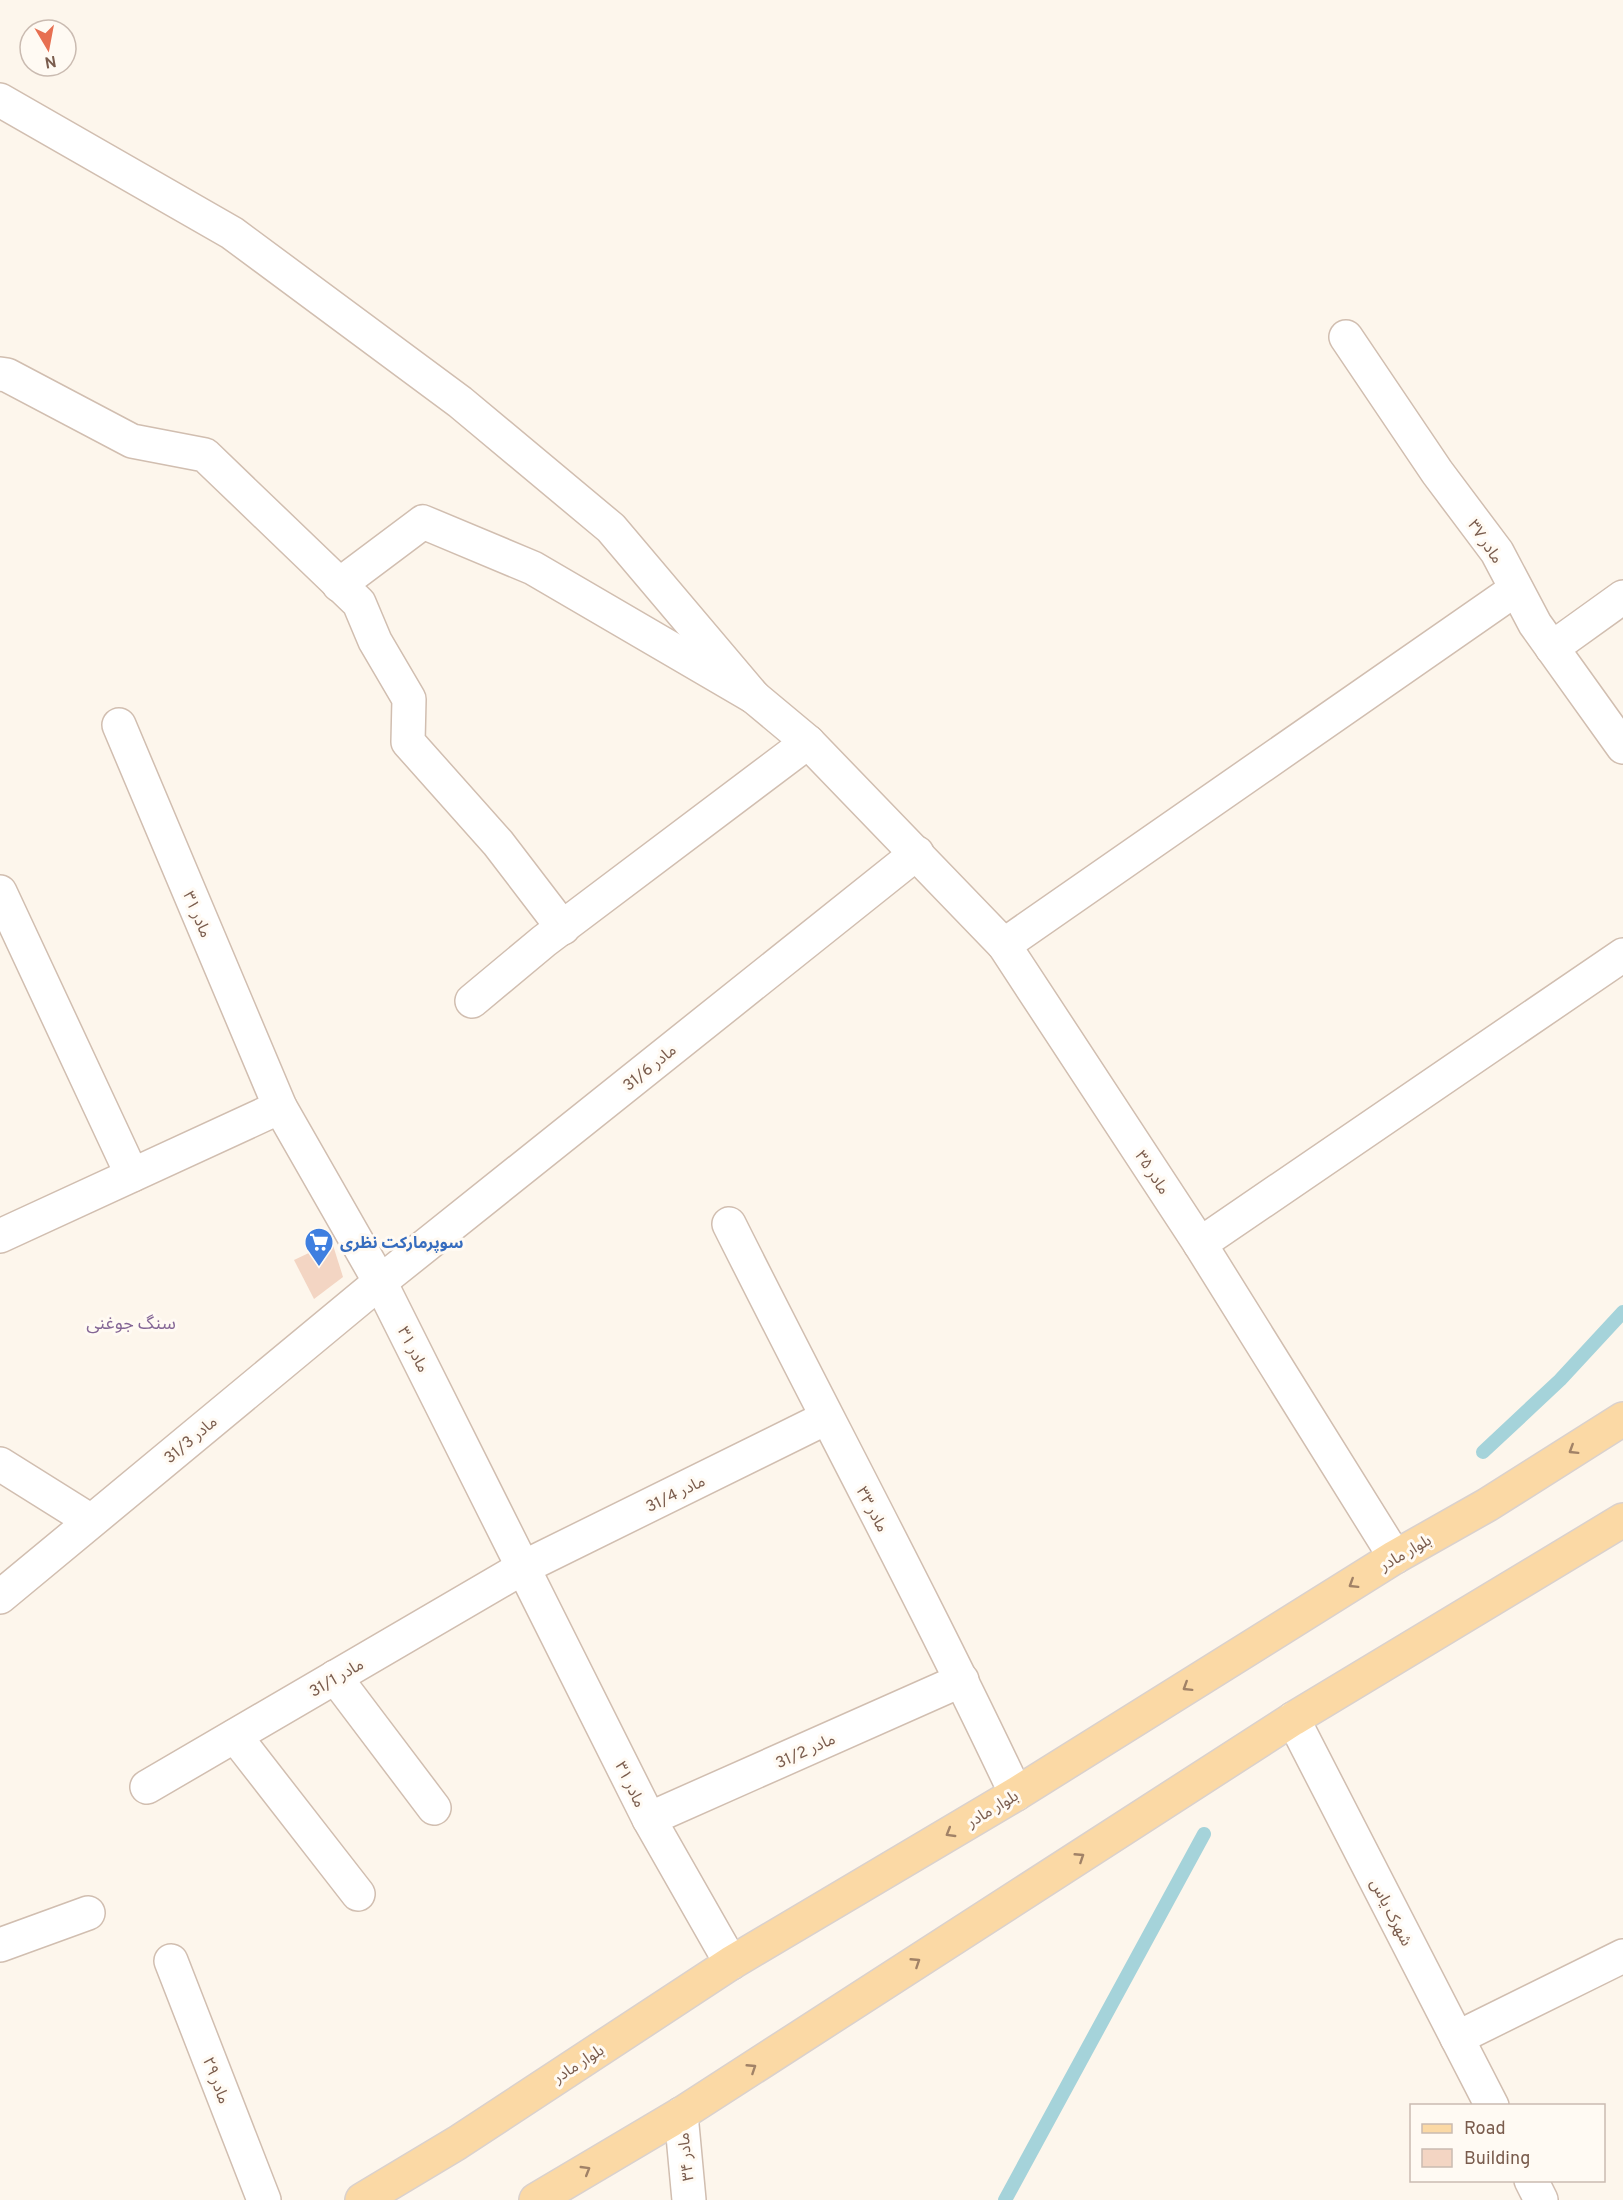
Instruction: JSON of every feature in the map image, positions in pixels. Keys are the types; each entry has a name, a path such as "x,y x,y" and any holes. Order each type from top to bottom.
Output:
{"main road":[{"name":"بلوار مادر","path":"362,2200 457,2143 732,1963 1016,1794 1395,1557 1487,1505 1623,1419"},
{"path":"536,2200 681,2114 1293,1719 1623,1520"}],"street":[{"path":"0,100 232,233 460,402 611,528 754,697"},
{"name":"مادر ۳۷","path":"1346,337 1437,472 1497,552 1535,624 1623,747"},
{"path":"0,374 7,375 132,441 205,455 359,603 375,641 409,699 408,742 498,843 563,928"},
{"path":"339,585 423,522 533,568 754,697"},
{"path":"1004,945 1516,589"},
{"path":"1552,648 1623,597"},
{"name":"مادر ۳۵","path":"754,697 808,742 1004,945 1200,1244 1395,1557"},
{"name":"مادر ۳۱","path":"119,725 280,1107 380,1282 649,1819 732,1963"},
{"path":"472,1001 563,928 808,742"},
{"name":"مادر 31/6","path":"380,1282 917,853"},
{"path":"0,892 132,1175"},
{"path":"1200,1244 1623,955"},
{"path":"0,1236 280,1107"},
{"name":"مادر ۳۳","path":"729,1224 826,1418 962,1680 1016,1794"},
{"name":"مادر 31/3","path":"0,1597 380,1282"},
{"name":"مادر 31/4","path":"524,1567 826,1418"},
{"path":"0,1464 91,1521"},
{"name":"مادر 31/1","path":"147,1787 524,1567"},
{"path":"335,1677 434,1808"},
{"name":"مادر 31/2","path":"649,1819 962,1680"},
{"name":"شهرک یاس","path":"1293,1719 1491,2104"},
{"path":"235,1736 358,1894"},
{"path":"0,1945 88,1913"},
{"path":"1457,2038 1623,1956"},
{"name":"مادر ۲۹","path":"171,1961 264,2200"},
{"name":"مادر ۳۴","path":"681,2114 690,2200"},
{"path":"1532,2182 1541,2200"}],"building":[{"name":"سوپرمارکت نظری","path":"332,1242 343,1277 314,1299 294,1260"}],"waterway":[{"path":"1483,1452 1560,1380 1623,1312"},
{"path":"1005,2200 1204,1834"}],"place":[{"name":"سوپرمارکت نظری","path":"319,1268"}],"district":[{"name":"سنگ جوغنی","path":"131,1323"}]}
